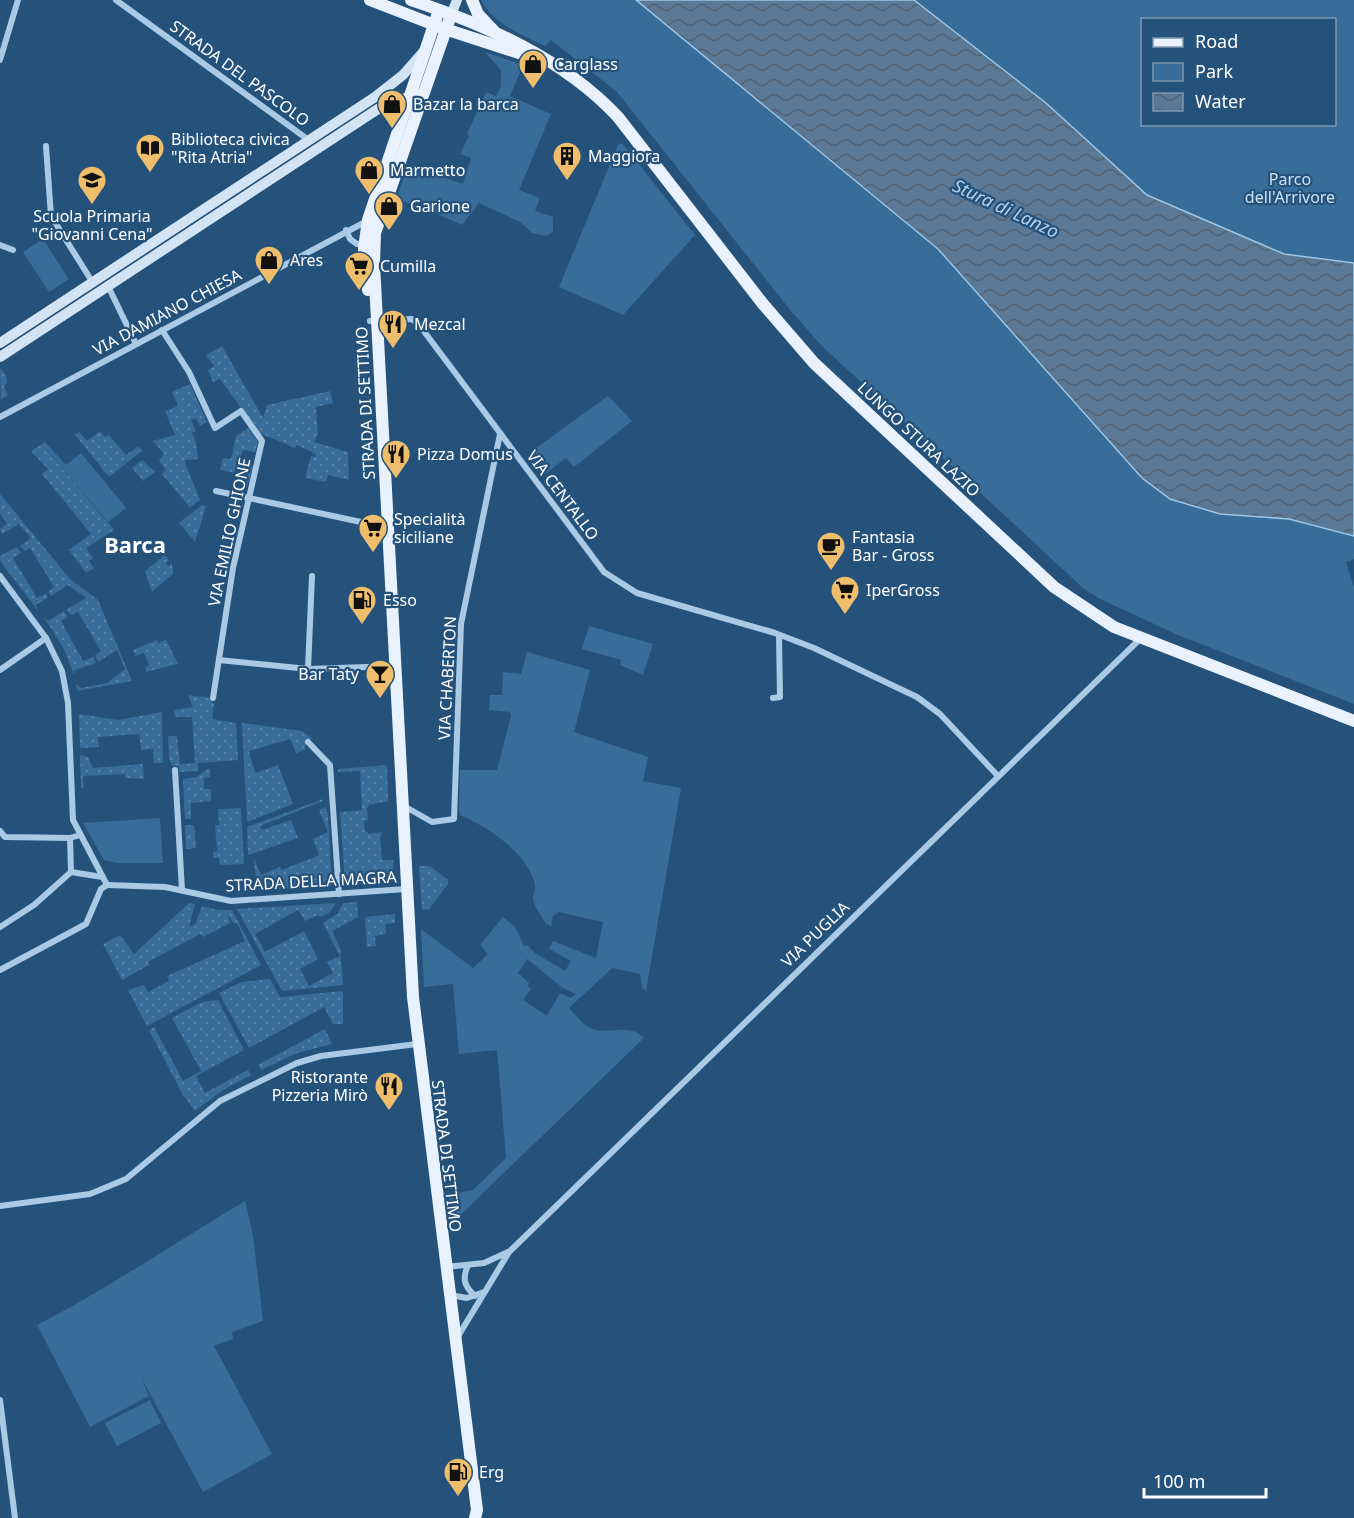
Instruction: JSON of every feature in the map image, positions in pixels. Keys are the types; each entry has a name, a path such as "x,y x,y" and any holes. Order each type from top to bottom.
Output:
{"main road":[{"name":"LUNGO STURA LAZIO","path":"370,0 440,27 552,63"},
{"name":"LUNGO STURA LAZIO","path":"411,0 441,5 451,15 534,51 582,83 618,117 787,334 827,376 1054,587 1110,625 1354,721"},
{"path":"313,144 403,75 451,15 457,0"},
{"path":"472,0 478,14 499,36"},
{"path":"416,94 440,27 441,5"},
{"path":"416,94 426,48"},
{"path":"0,343 101,282 313,144 386,104 416,94"},
{"name":"STRADA DI SETTIMO","path":"416,94 405,117 374,220 370,243 393,666 399,708 396,718 401,804 417,1044 478,1515"},
{"name":"STRADA DI SETTIMO","path":"374,220 416,94"},
{"path":"386,104 397,106 405,117"},
{"path":"0,357 101,282"}],"street":[{"path":"0,60 18,0"},
{"name":"STRADA DEL PASCOLO","path":"116,0 313,144"},
{"path":"46,146 51,216 101,282 136,344"},
{"name":"VIA DAMIANO CHIESA","path":"0,417 346,230 374,220"},
{"path":"346,230 350,240 357,244 370,243"},
{"path":"0,245 13,250"},
{"name":"VIA CENTALLO","path":"374,320 412,319 604,572 637,593 779,635 822,652 916,697 940,714 998,776"},
{"name":"VIA EMILIO GHIONE","path":"162,330 189,372 215,428 241,411 262,441 233,568 213,698"},
{"name":"VIA CHABERTON","path":"401,804 432,822 454,819 461,624 500,435"},
{"path":"216,491 385,526"},
{"path":"0,576 46,638 66,683 73,820 107,885 101,889 86,924 0,970"},
{"path":"308,669 312,576"},
{"path":"773,698 780,697 779,635"},
{"path":"0,670 46,638"},
{"name":"VIA PUGLIA","path":"456,1342 509,1252 1142,638"},
{"path":"219,660 308,669 393,666"},
{"path":"308,742 330,765 339,894"},
{"path":"175,770 182,890"},
{"path":"0,831 5,837 70,838 80,834"},
{"path":"70,838 71,873"},
{"path":"0,927 34,905 71,873 102,877"},
{"name":"STRADA DELLA MAGRA","path":"107,885 182,890 231,901 406,889"},
{"path":"0,1206 90,1194 126,1179 220,1101 297,1063 321,1056 417,1044"},
{"name":"VIA PUGLIA","path":"445,1268 484,1263 509,1252"},
{"path":"468,1265 464,1274 464,1283 475,1296"},
{"path":"449,1295 475,1296 485,1292"},
{"path":"0,1400 15,1518"}],"green space":[{"path":"481,0 636,0 938,249 1142,478 1220,514 1289,519 1354,536 1354,559 1346,562 1354,587 1354,704 1178,635 1100,599 1083,588 822,346 791,311 617,92 551,40 545,46 500,22"},
{"name":"Parco dell'Arrivore","path":"823,0 1354,0 1354,264 1082,223"},
{"path":"485,52 523,65 510,96 551,114 519,190 540,198 535,211 553,217 553,232 546,236 532,233 520,222 479,203 462,225 422,207 396,199 408,166 463,184 471,158 460,154 469,136 467,134 486,92 496,96 501,86 501,70"},
{"path":"622,143 695,235 623,315 559,287 618,145"},
{"path":"43,239 69,279 49,292 23,252"},
{"path":"222,346 263,418 267,405 330,391 333,403 316,407 318,434 314,442 348,452 349,480 328,475 326,482 305,478 311,456 315,457 316,454 297,445 295,448 259,433 220,379 213,382 208,370 214,366 206,355"},
{"path":"0,368 6,377 7,383 4,387 8,395 1,399"},
{"path":"190,384 207,422 200,426 196,418 191,420 196,431 192,433 196,442 198,459 184,460 200,500 190,508 162,474 166,470 159,461 164,454 153,441 175,435 165,411 178,406 172,392"},
{"path":"608,396 632,421 574,467 566,458 544,475 529,453"},
{"path":"248,428 258,442 255,452 243,450 239,462 253,466 247,487 242,486 243,471 235,469 234,473 220,470 223,458 231,459 236,436"},
{"path":"100,431 105,437 109,435 126,455 137,447 143,450 109,477 75,435 79,432 87,441"},
{"path":"45,442 66,465 81,453 126,508 108,522 42,444"},
{"path":"42,444 114,530 86,548 93,558 89,561 94,568 86,573 69,550 91,534 42,474 48,469 31,451"},
{"path":"142,460 155,472 143,481 132,468"},
{"path":"0,494 70,579 98,600 132,681 77,691 76,684 81,688 107,683 125,669 117,650 98,662 95,655 101,651 78,612 72,615 66,610 86,598 68,585 51,596 48,592 54,587 30,548 25,551 20,546 31,538 19,524 2,534 0,529 7,524 0,513"},
{"path":"202,505 206,506 195,542 179,523"},
{"path":"17,547 21,553 13,558 37,598 46,593 48,597 36,605 39,612 0,561 0,556"},
{"path":"165,555 169,560 166,563 169,566 172,563 173,574 152,592 145,571"},
{"path":"64,611 67,617 61,621 83,661 93,657 96,663 75,670 74,675 65,651 44,617 48,621"},
{"path":"589,626 653,644 643,675 620,665 621,660 582,649"},
{"path":"157,640 158,643 166,640 178,664 146,672 145,667 149,665 144,653 135,656 133,650"},
{"path":"527,652 590,670 574,732 648,757 643,781 681,788 646,991 642,988 640,974 612,968 569,1008 590,1028 604,1031 631,1031 644,1038 452,1223 448,1195 473,1190 506,1158 497,1050 459,1054 453,984 424,987 421,929 473,968 488,954 480,945 503,917 515,927 524,946 527,945 535,953 565,971 571,961 549,949 553,941 596,958 603,922 559,912 553,916 551,926 546,924 536,909 533,897 535,885 524,862 505,842 460,815 460,770 497,770 511,715 510,712 489,710 490,695 502,695 503,672 521,674","holes":["527,959 563,988 576,994 571,998 560,993 547,1016 523,1000 531,989 528,986 529,983 518,973"]},
{"path":"188,695 210,698 214,704 212,719 236,723 238,760 198,763 198,771 179,772 179,766 172,765 169,759 168,736 177,736 180,764 195,763 192,717 175,717 174,710 193,707"},
{"path":"162,712 163,763 154,763 153,749 141,750 139,734 98,737 99,747 80,748 79,714 118,720"},
{"path":"242,723 302,731 312,738 305,746 306,749 296,753 290,739 249,751 255,773 278,765 293,804 247,822"},
{"path":"80,755 88,757 93,768 143,764 144,779 126,778 125,774 83,776 84,788 81,788"},
{"path":"387,765 388,801 369,805 368,820 364,821 365,830 369,834 382,832 380,837 382,860 393,860 394,882 345,885 340,812 362,810 360,771 338,772 338,769"},
{"path":"210,768 210,777 204,778 204,789 211,789 211,801 191,803 191,819 185,819 183,779 196,777"},
{"path":"323,799 323,801 260,826 262,830 291,820 298,838 248,855 247,827"},
{"path":"326,807 328,815 332,886 257,890 254,859 261,875 280,867 282,870 319,855 313,839 328,832 319,810"},
{"path":"241,808 244,864 220,865 219,858 213,858 213,852 217,851 215,825 219,825 218,809"},
{"path":"160,818 163,863 118,863 104,860 83,823"},
{"path":"185,825 194,825 196,848 186,849"},
{"path":"419,866 430,866 448,880 448,884 429,909 422,910"},
{"path":"357,902 358,917 332,931 340,948 343,985 282,991 237,909 336,903 329,913 320,917 318,915 305,921 298,910 255,934 265,952 304,931 318,959 300,969 309,986 333,973 327,962 340,956 323,923 338,913 343,903"},
{"path":"189,903 195,904 189,927 195,924 202,906 218,910 232,910 261,965 147,1026 128,990 144,985 148,992 169,981 167,976 245,941 237,923 234,924 228,915 230,923 203,937 200,934 148,962 149,965 122,980 103,944 120,935 134,954"},
{"path":"395,914 395,923 385,924 386,934 375,936 376,946 367,947 365,917"},
{"path":"270,979 280,997 343,991 343,1024 333,1024 324,1007 249,1048 219,993 241,982"},
{"path":"218,1000 244,1050 196,1076 205,1093 248,1070 251,1075 223,1090 195,1111 183,1095 149,1030 154,1027 183,1081 201,1071 172,1018 202,1002"},
{"path":"325,1029 332,1044 297,1053 261,1070 258,1065"},
{"path":"245,1201 253,1235 263,1321 232,1332 233,1339 214,1346 272,1454 203,1492 142,1379 149,1396 90,1427 37,1325 116,1280"},
{"path":"150,1400 161,1423 117,1446 105,1423"}],"water":[{"name":"Stura di Lanzo","path":"636,0 914,0 1046,103 1147,195 1284,254 1354,263 1354,536 1289,519 1220,514 1170,499 1142,478 938,249"}],"place":[{"name":"Carglass","path":"533,90"},
{"name":"Bazar la barca","path":"392,130"},
{"name":"Biblioteca civica \"Rita Atria\"","path":"150,174"},
{"name":"Maggiora","path":"567,182"},
{"name":"Marmetto","path":"369,196"},
{"name":"Scuola Primaria \"Giovanni Cena\"","path":"92,206"},
{"name":"Garione","path":"389,232"},
{"name":"Ares","path":"269,286"},
{"name":"Cumilla","path":"359,292"},
{"name":"Mezcal","path":"393,350"},
{"name":"Pizza Domus","path":"396,480"},
{"name":"Specialità siciliane","path":"373,554"},
{"name":"Fantasia Bar - Gross","path":"831,572"},
{"name":"IperGross","path":"845,616"},
{"name":"Esso","path":"362,626"},
{"name":"Bar Taty","path":"380,700"},
{"name":"Ristorante Pizzeria Mirò","path":"389,1112"},
{"name":"Erg","path":"458,1498"}],"district":[{"name":"Barca","path":"135,544"}]}
